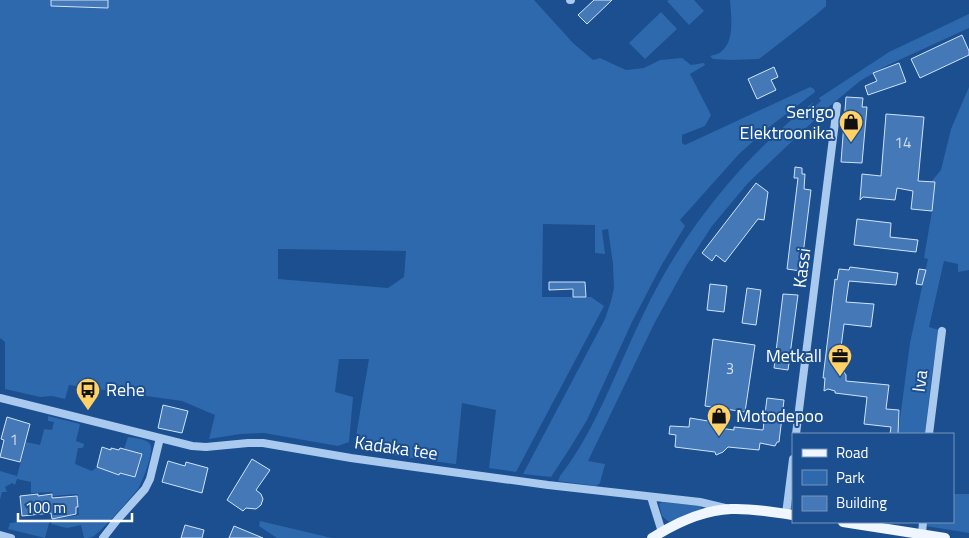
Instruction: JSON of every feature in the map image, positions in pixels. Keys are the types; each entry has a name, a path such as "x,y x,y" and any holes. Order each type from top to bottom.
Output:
{"main road":[{"name":"Kadaka tee","path":"730,509 790,514"},
{"path":"652,538 694,517 730,509"},
{"path":"850,523 945,538"}],"street":[{"name":"Kassi","path":"796,433 837,106"},
{"name":"Iva","path":"929,433 942,331"},
{"name":"Kadaka tee","path":"0,398 192,446 206,447 263,443 388,464 700,502 730,509"},
{"path":"103,538 145,489 150,479 160,438"},
{"path":"790,514 792,477"},
{"path":"651,497 662,532"},
{"path":"922,534 923,523"},
{"path":"0,535 11,538"}],"green space":[{"path":"0,0 534,0 573,43 593,60 600,58 626,70 644,68 660,60 682,58 691,65 704,63 705,65 690,74 711,115 705,126 682,135 682,143 685,145 810,87 815,92 768,128 739,154 680,220 685,226 661,266 632,322 587,420 551,477 523,474 605,319 614,288 608,229 602,230 605,254 595,253 595,225 543,224 542,297 591,297 604,306 516,472 489,468 496,410 462,403 456,464 364,451 356,446 355,442 369,359 339,359 335,392 353,397 349,442 338,446 264,433 240,434 209,439 215,415 182,401 69,385 65,399 52,396 40,397 5,389 5,342 0,338","holes":["278,249 406,251 404,277 388,288 278,279"]},
{"path":"694,0 704,11 689,25 667,1"},
{"path":"730,0 826,0 826,6 759,59 713,59 710,56 721,52 731,34"},
{"path":"661,12 677,29 645,59 629,43"},
{"path":"969,14 969,28 886,66 860,81 825,110 748,183 712,226 686,266 654,324 588,461 605,464 600,483 596,486 558,481 573,459 595,419 659,284 695,226 738,173 786,125 812,103 815,106 821,101 819,98 889,52"},
{"path":"969,87 969,270 958,272 958,264 944,261 929,327 939,330 925,433 898,433 910,343 928,259 924,258 935,183 931,182 941,170 951,129"},
{"path":"48,416 80,424 76,441 84,444 84,446 78,448 75,464 92,471 97,467 119,475 120,473 135,477 141,461 124,449 128,437 143,440 150,444 151,453 138,489 108,523 91,537 84,538 81,525 67,528 51,524 53,519 79,515 77,494 53,496 52,492 31,493 31,482 17,479 15,485 12,483 5,487 7,492 2,492 0,500 0,471 17,476 26,442 40,445 44,430 52,430 54,422 48,421"},
{"path":"954,494 969,494 969,533 926,526 926,523 954,523"},
{"path":"662,502 700,506 702,509 669,522 662,516 659,504"},
{"path":"49,519 45,538 8,529 10,523"},
{"path":"260,521 332,538 277,538 259,526"}],"building":[{"path":"51,0 108,0 108,8 51,6"},
{"path":"594,0 612,0 587,24 578,15"},
{"path":"962,35 969,55 920,78 911,59"},
{"path":"899,63 906,82 868,95 865,86 877,81 873,73"},
{"path":"774,67 778,77 771,80 776,90 757,99 748,79"},
{"path":"846,97 863,98 862,107 867,107 862,163 841,162"},
{"path":"886,114 924,117 918,181 935,182 932,211 911,209 913,191 897,188 895,200 863,197 860,200 862,174 881,176"},
{"path":"795,167 802,168 802,174 805,174 804,189 811,190 801,271 787,269 798,178 794,178"},
{"path":"756,183 768,192 764,220 758,219 725,262 716,255 712,261 702,253"},
{"path":"857,219 891,223 890,237 918,240 916,252 854,245"},
{"path":"850,267 898,273 896,285 849,281 846,302 874,304 871,327 844,324 838,371 843,371 846,375 846,381 889,385 886,409 899,410 898,433 890,433 891,427 864,424 867,397 835,393 835,391 828,389 824,391 825,378 823,378 835,279 837,280 839,269 849,270"},
{"path":"919,269 926,270 922,285 916,284"},
{"path":"549,282 585,282 586,297 573,297 573,289 549,290"},
{"path":"710,284 727,286 724,312 707,310"},
{"path":"747,288 761,290 756,325 742,323"},
{"path":"783,294 798,295 788,370 774,368"},
{"path":"713,339 755,345 745,412 705,406"},
{"name":"Motodepoo","path":"767,398 784,400 779,442 775,446 760,443 759,450 728,447 716,455 715,452 675,447 676,435 669,434 670,426 689,427 690,418 708,421 719,428 734,430 734,427 763,430"},
{"path":"163,405 188,411 182,433 158,428"},
{"path":"7,417 30,424 20,462 0,457 4,440 1,439"},
{"path":"102,447 111,450 111,448 119,450 120,448 142,454 135,477 120,473 119,475 97,467"},
{"path":"252,459 270,470 256,490 263,499 261,505 256,509 246,508 243,511 227,500"},
{"path":"168,461 185,466 186,462 208,468 202,493 162,482"},
{"path":"38,494 38,496 52,494 52,498 77,496 78,507 76,507 76,514 52,519 51,513 22,516 20,496"},
{"path":"185,525 204,530 202,538 181,538"},
{"path":"234,526 263,538 229,538"}],"place":[{"name":"Serigo Elektroonika","path":"851,143"},
{"name":"Metkall","path":"840,377"},
{"name":"Rehe","path":"88,411"},
{"name":"Motodepoo","path":"719,437"}]}
